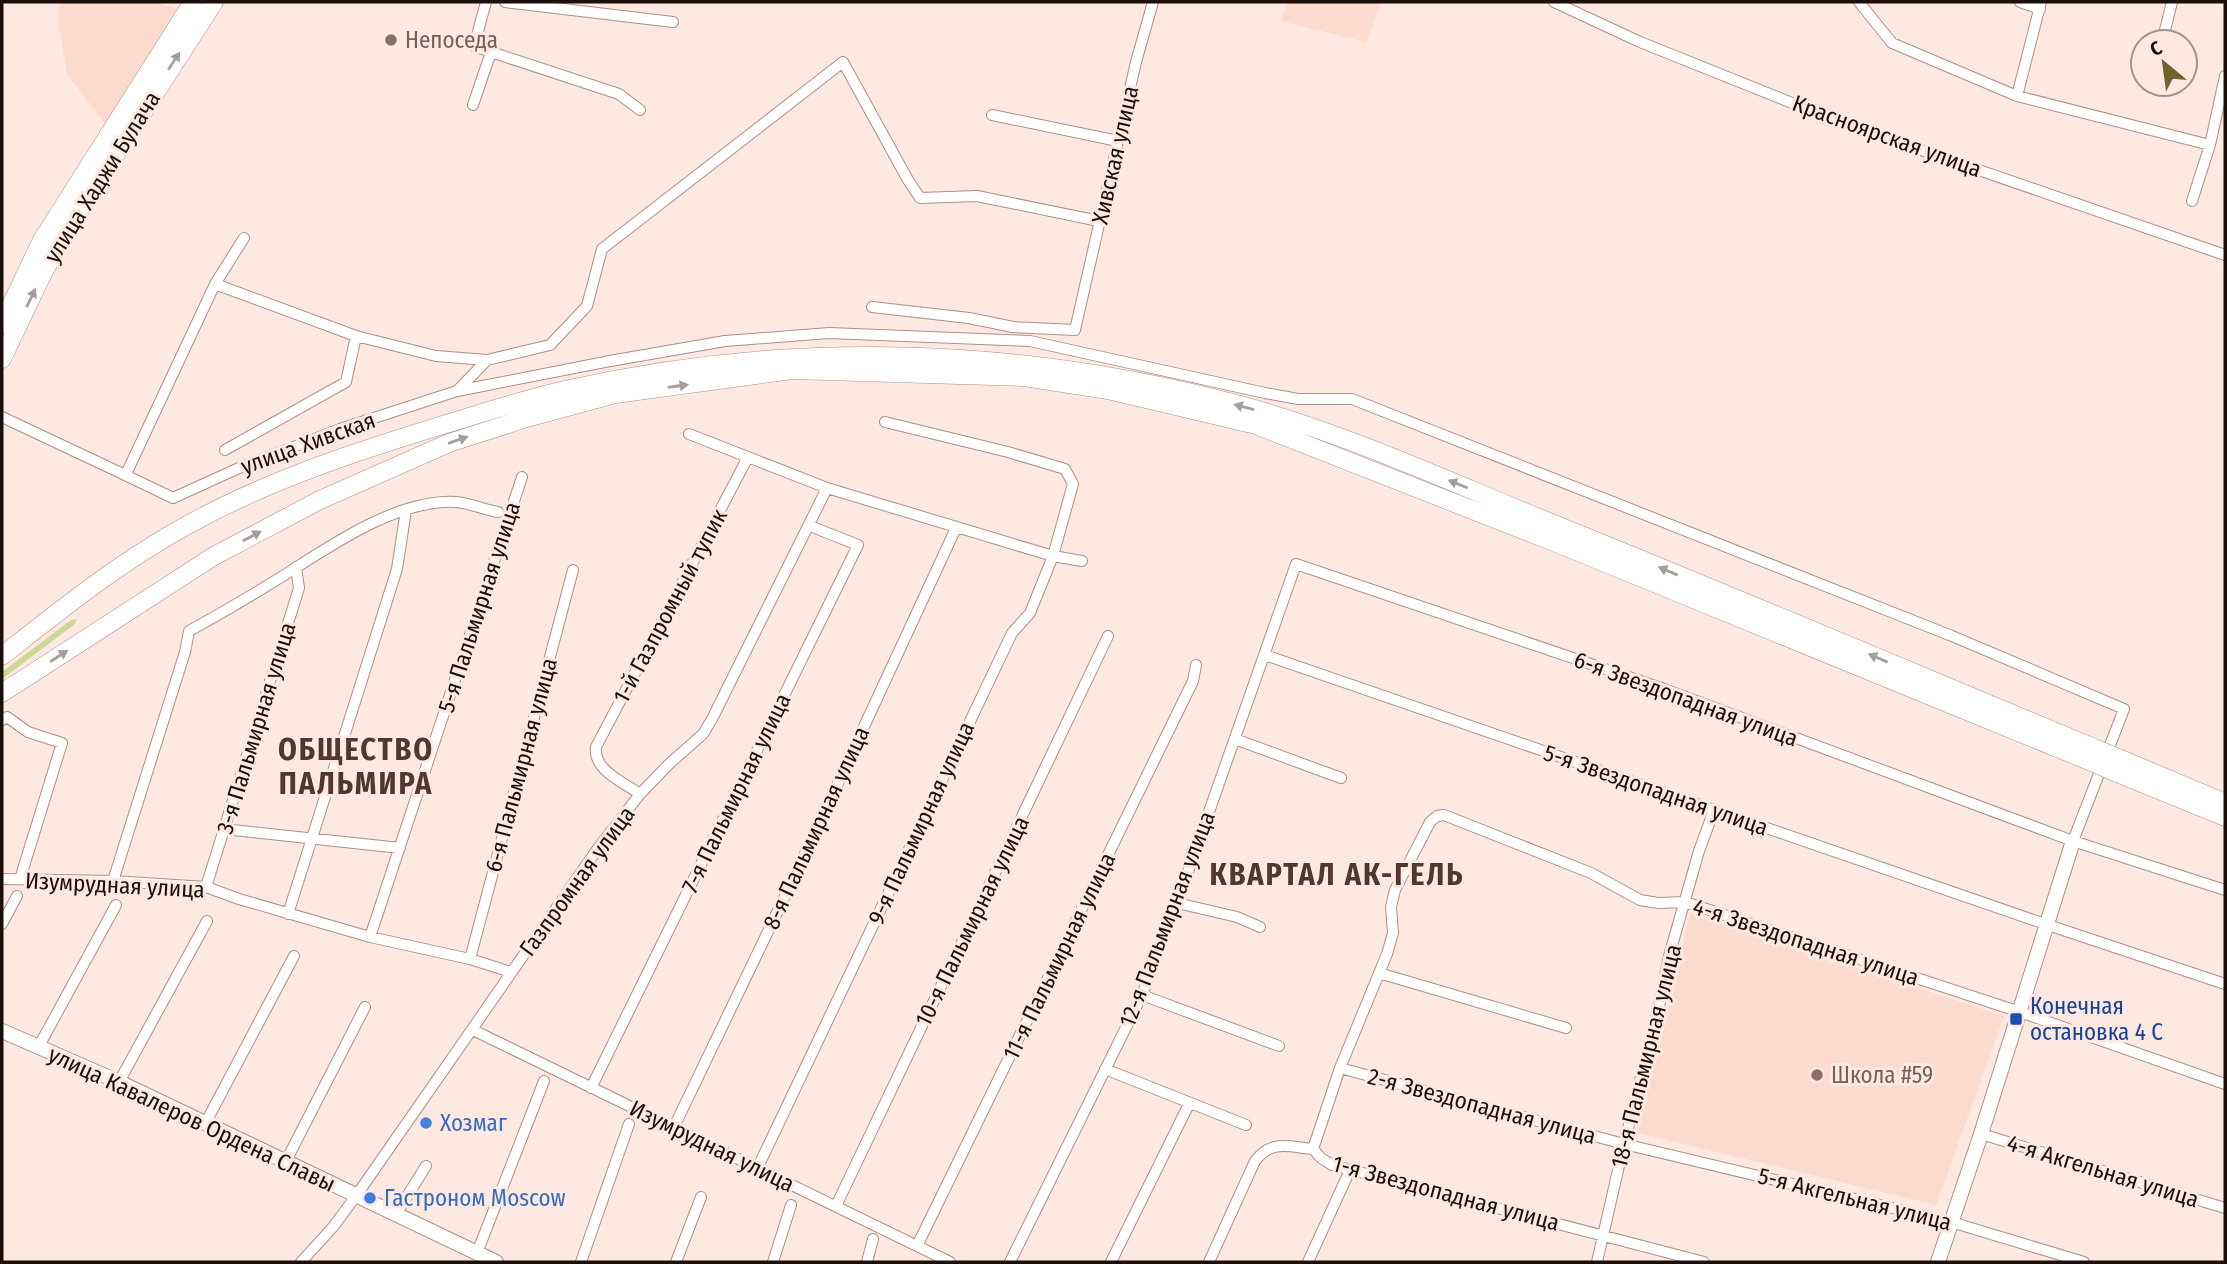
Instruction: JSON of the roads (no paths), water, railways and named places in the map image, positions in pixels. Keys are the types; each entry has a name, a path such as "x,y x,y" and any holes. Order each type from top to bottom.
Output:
{"main road":[{"name":"улица Хаджи Булача","path":"2,324 42,240 192,2"},
{"name":"улица Хаджи Булача","path":"2,359 65,233 214,2"},
{"path":"2,656 121,565 197,519 278,481 424,431 564,391 691,367 812,356 869,354 943,357 1048,366 1139,381 1243,406 1315,428 1472,490 2097,757"},
{"path":"2,693 214,556 308,506 449,443 530,417 615,394 792,370 1024,377 1108,390 1256,425 2120,766 2225,803"},
{"path":"2120,766 2225,817"}],"street":[{"path":"486,2 474,46 619,94 640,110"},
{"path":"505,2 673,22"},
{"name":"Хивская улица","path":"872,307 969,318 1013,327 1075,330 1153,2"},
{"name":"Красноярская улица","path":"1558,2 1621,34 1837,121 2225,254"},
{"path":"1858,2 1892,43 2017,96 2210,145"},
{"path":"2017,96 2040,5 2020,2"},
{"path":"2166,28 2172,2"},
{"path":"473,105 491,52"},
{"path":"215,284 356,336 436,356 487,360 550,345 587,306 601,249 843,61 920,198 977,196 1099,221"},
{"path":"2192,201 2210,145 2225,76"},
{"path":"992,115 1118,141"},
{"path":"126,472 215,284 244,238"},
{"path":"457,391 725,341 829,333 1030,341 1298,399 1352,398 1952,636 2124,709 2073,841 1938,1262"},
{"path":"225,450 346,382 356,336"},
{"name":"улица Хивская","path":"2,416 126,472 173,498 239,468 340,429 457,391 487,360"},
{"name":"9-я Пальмирная улица","path":"758,1167 1012,633 1030,613 1053,556 1073,484 1072,477 1065,469 885,422"},
{"path":"689,434 827,488 1053,556 1082,561"},
{"name":"1-й Газпромный тупик","path":"640,794 600,766 595,757 596,747 748,457"},
{"name":"5-я Пальмирная улица","path":"370,937 522,477"},
{"name":"Газпромная улица","path":"301,1262 333,1227 356,1196 596,851 640,794 675,757 703,734 827,488"},
{"path":"113,881 181,665 189,631 349,534 391,515 459,502 498,512"},
{"path":"288,914 397,569 406,510"},
{"name":"7-я Пальмирная улица","path":"591,1088 858,545 810,526"},
{"name":"8-я Пальмирная улица","path":"674,1127 799,867 956,528"},
{"name":"6-я Звездопадная улица","path":"1296,564 1667,690 2073,841 2225,890"},
{"name":"12-я Пальмирная улица","path":"1010,1262 1142,995 1296,564"},
{"name":"3-я Пальмирная улица","path":"206,887 299,588 296,567"},
{"name":"6-я Пальмирная улица","path":"470,959 573,570"},
{"name":"10-я Пальмирная улица","path":"836,1206 1108,636"},
{"name":"5-я Звездопадная улица","path":"1265,655 2225,984"},
{"name":"11-я Пальмирная улица","path":"917,1246 1193,681 1196,665"},
{"path":"2,720 7,717 28,732 62,743 20,879"},
{"path":"1235,739 1341,778"},
{"name":"18-я Пальмирная улица","path":"1597,1262 1669,956 1714,810"},
{"name":"4-я Звездопадная улица","path":"1378,973 1392,933 1391,907 1395,890 1430,822 1437,816 1444,815 1591,873 1640,900 1658,904 1685,902 2020,1012 2225,1084"},
{"path":"225,830 400,848"},
{"name":"Изумрудная улица","path":"2,879 113,881 206,887 370,937 470,959 511,972"},
{"path":"2,924 17,896"},
{"path":"1177,902 1237,917 1260,927"},
{"path":"39,1046 116,905"},
{"path":"119,1082 207,921"},
{"path":"205,1124 294,956"},
{"path":"1313,1149 1340,1068 1378,973 1566,1028"},
{"path":"1142,995 1279,1046"},
{"path":"286,1161 365,1007"},
{"name":"Изумрудная улица","path":"473,1030 950,1262"},
{"name":"улица Кавалеров Ордена Славы","path":"2,1031 119,1082 496,1262"},
{"name":"2-я Звездопадная улица","path":"1340,1068 1624,1144"},
{"path":"1105,1069 1246,1125"},
{"path":"477,1253 544,1081"},
{"path":"1111,1262 1189,1104"},
{"path":"581,1262 629,1124"},
{"name":"4-я Акгельная улица","path":"1981,1134 2225,1208"},
{"name":"5-я Акгельная улица","path":"1624,1144 1951,1222 2084,1262"},
{"name":"1-я Звездопадная улица","path":"1209,1262 1255,1161 1263,1151 1274,1145 1313,1149 1332,1165 1704,1262"},
{"path":"396,1214 426,1166"},
{"path":"1308,1262 1350,1170"},
{"path":"676,1262 701,1196"},
{"path":"773,1262 791,1205"},
{"path":"867,1262 873,1239"}],"place":[{"name":"Непоседа","path":"391,40"},
{"name":"Конечная остановка 4 С","path":"2016,1019"},
{"name":"Школа #59","path":"1817,1075"},
{"name":"Хозмаг","path":"426,1123"},
{"name":"Гастроном Moscow","path":"370,1198"}],"district":[{"name":"ОБЩЕСТВО ПАЛЬМИРА","path":"356,767"},
{"name":"КВАРТАЛ АК-ГЕЛЬ","path":"1337,875"}]}
